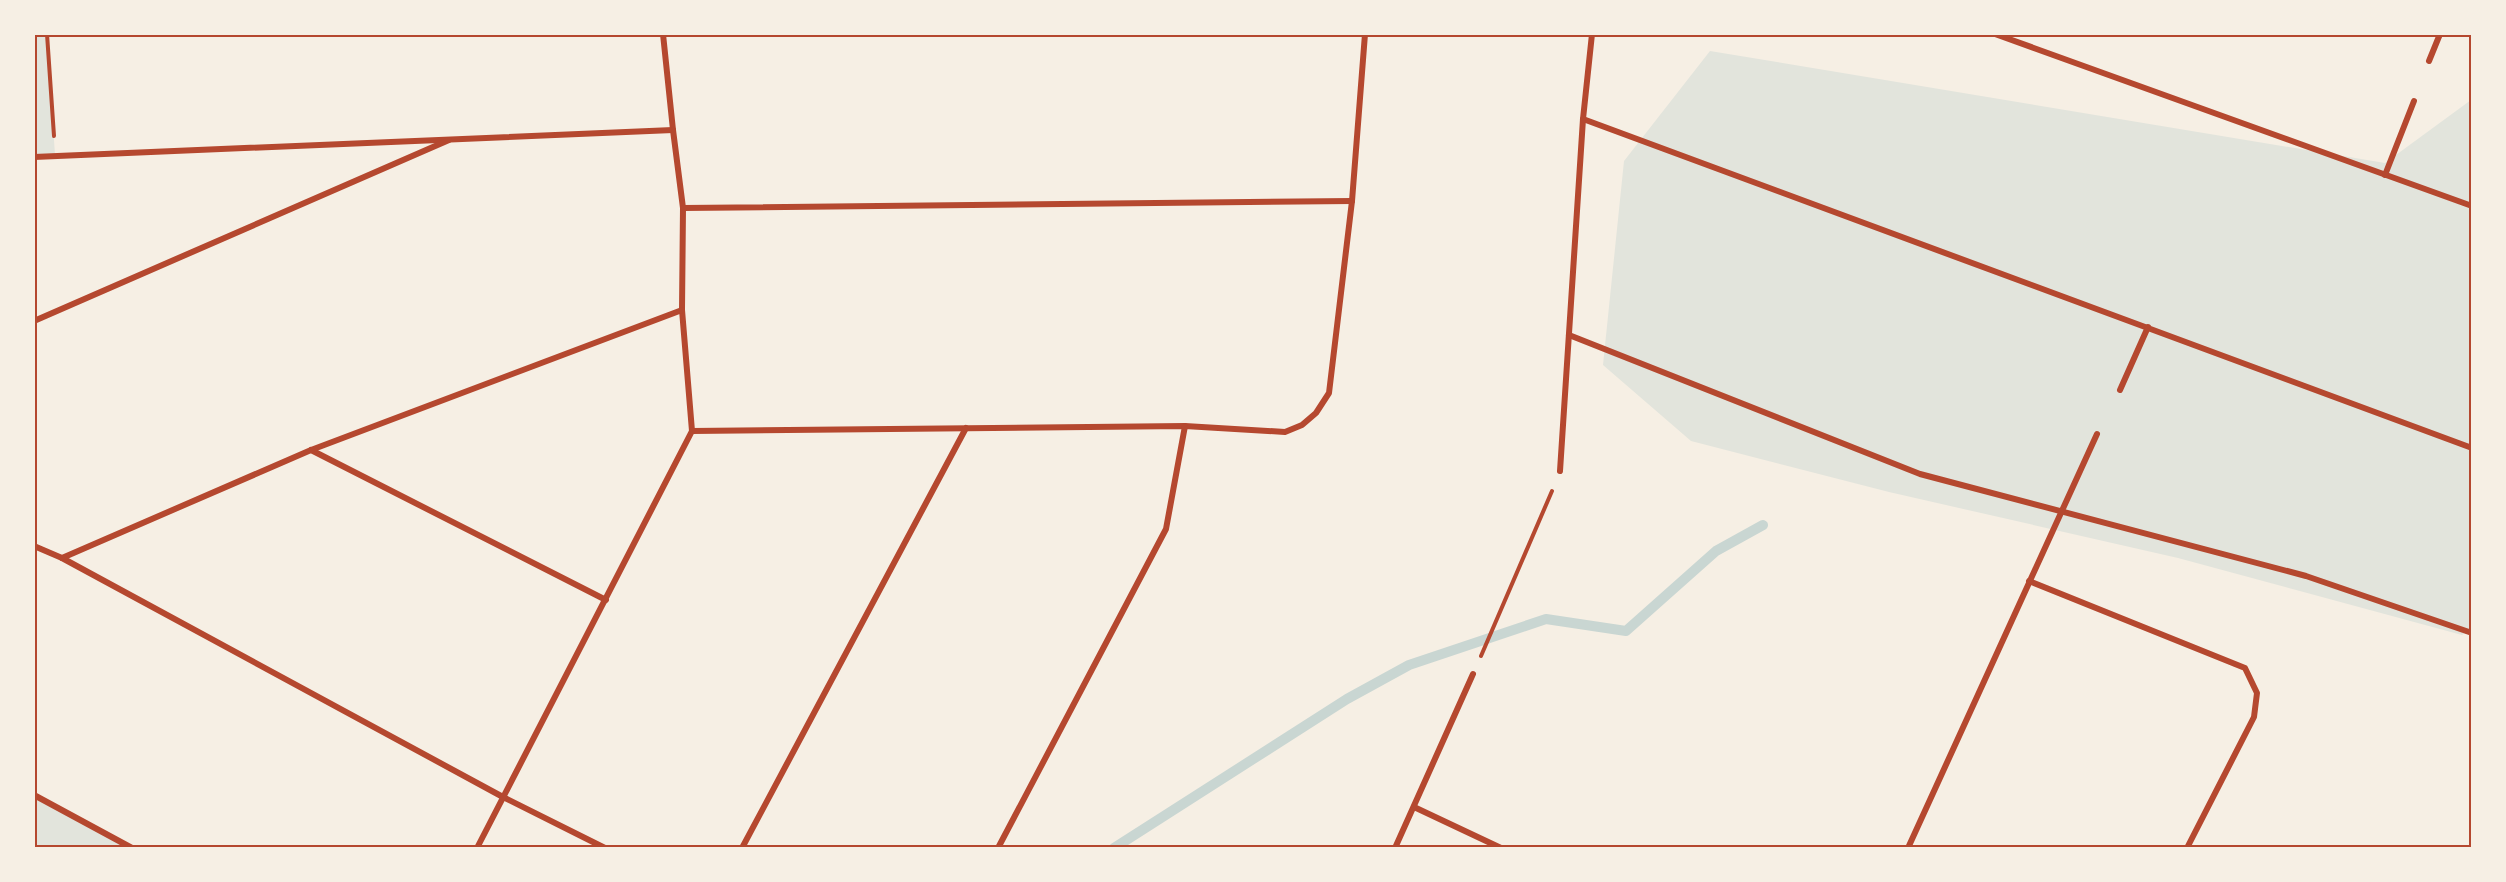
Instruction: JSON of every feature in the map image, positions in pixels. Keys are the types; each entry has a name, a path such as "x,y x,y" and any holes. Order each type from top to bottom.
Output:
{"street":[{"path":"477,848 692,431 682,310 684,208 663,34"},
{"path":"692,431 1185,426 1286,432 1302,426 1316,412 1329,393 1352,201 1365,34"},
{"path":"1560,471 1583,119 1592,34"},
{"path":"1995,34 2472,206"},
{"path":"2429,61 2440,34"},
{"path":"2385,175 2414,101"},
{"path":"1583,119 2472,448"},
{"path":"34,157 673,130"},
{"path":"34,321 452,139"},
{"path":"684,208 1352,201"},
{"path":"63,558 311,450 682,310"},
{"path":"2120,390 2148,327"},
{"path":"1569,336 1920,474 2306,576 2472,633"},
{"path":"999,848 1166,529 1185,426"},
{"path":"742,848 966,428"},
{"path":"1908,848 2097,434"},
{"path":"311,450 606,600"},
{"path":"34,546 63,558 503,797 605,848"},
{"path":"2030,581 2245,668 2258,693 2254,717 2187,848"},
{"path":"1395,848 1473,674"},
{"path":"34,795 132,848"},
{"path":"1414,807 1501,848"}],"path":[{"path":"47,34 55,155"},
{"path":"1473,674 1560,471"}],"shaded area":[{"path":"35,35 47,35 55,155 35,157"},
{"path":"1710,51 2385,163 2471,100 2472,628 2462,635 2178,558 1889,492 1691,441 1603,365 1624,161"},
{"path":"35,795 132,847 35,847"}],"waterway":[{"path":"1114,848 1347,699 1409,665 1546,619 1626,631 1716,551 1763,525"}]}
